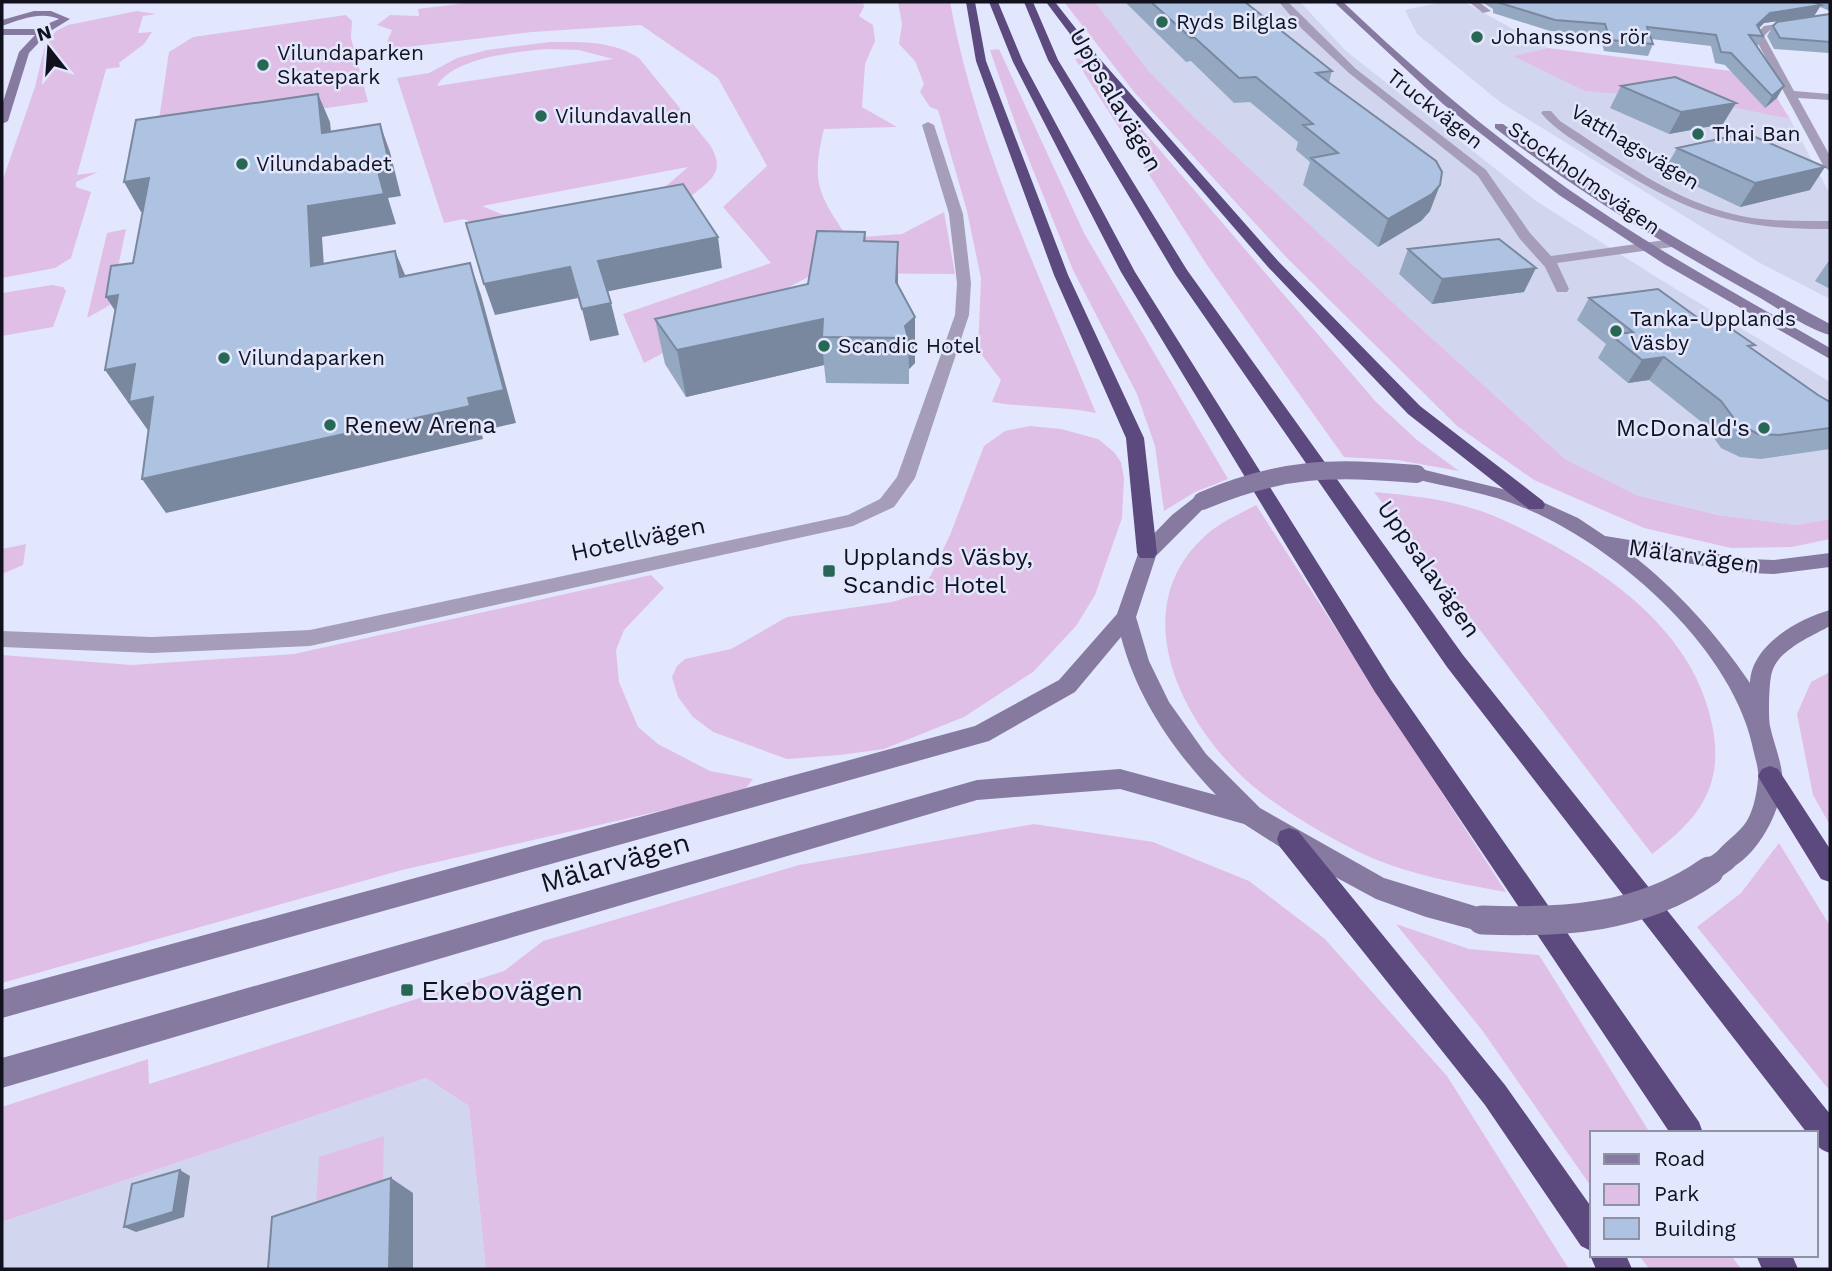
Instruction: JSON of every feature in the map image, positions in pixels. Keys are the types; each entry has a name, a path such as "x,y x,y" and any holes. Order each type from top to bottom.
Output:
{"highway":[{"path":"970,2 981,61 1061,275 1135,438 1147,553"},
{"path":"993,2 1018,62 1128,272 1376,674 1687,1131"},
{"name":"Uppsalavägen","path":"1028,2 1053,60 1180,271 1455,661 1830,1138"},
{"path":"1050,2 1095,60 1273,264 1414,410 1536,505"},
{"path":"1770,776 1830,871"},
{"path":"1289,839 1495,1095 1590,1232"}],"main road":[{"path":"18,17 39,2 48,13"},
{"name":"Stockholmsvägen","path":"1338,2 1430,89 1559,189 1645,247 1830,354"},
{"name":"Stockholmsvägen","path":"1356,2 1401,45 1503,130 1672,243 1830,330"},
{"path":"2,23 18,17 48,13 60,15 65,19 47,29 24,52 2,121"},
{"path":"2,32 47,29"},
{"path":"13,33 24,52"},
{"path":"1759,725 1720,652 1681,608 1599,541 1536,505 1417,474 1362,469 1309,470 1253,481 1202,501 1179,519 1147,553 1126,617 1138,661 1160,706 1198,761 1251,814 1289,839 1376,887 1426,905 1482,920 1551,923 1609,915 1675,893 1725,860 1757,828 1770,776 1759,725 1761,669 1783,642 1830,617"},
{"name":"Mälarvägen","path":"1599,541 1748,566 1774,567 1830,560"},
{"name":"Mälarvägen","path":"2,1004 981,734 1067,686 1126,617"},
{"name":"Mälarvägen","path":"2,1073 977,790 1120,779 1251,814"}],"street":[{"name":"Truckvägen","path":"1283,2 1346,67 1482,173 1496,188 1525,237 1550,260 1562,289"},
{"path":"1473,2 1486,11"},
{"path":"1818,11 1830,17"},
{"path":"1830,17 1766,28 1759,36 1793,94 1830,167"},
{"path":"1793,94 1830,97"},
{"name":"Vatthagsvägen","path":"1547,113 1556,123 1672,195 1705,209 1754,221 1830,225"},
{"name":"Hotellvägen","path":"2,639 152,645 310,638 853,520 887,503 906,478 962,314 964,283 956,214 928,125"},
{"path":"1550,260 1672,243"}],"shaded area":[{"path":"1095,2 1300,2 1346,51 1536,201 1830,382 1830,519 1796,525 1718,515 1636,495 1565,459 1327,243 1193,116 1148,70"},
{"path":"1442,2 1464,2 1548,48 1514,56 1790,119 1830,194 1830,299 1760,263 1500,102 1417,34 1405,10"},
{"path":"426,1078 469,1106 486,1269 2,1269 2,1222"}],"green space":[{"path":"474,2 863,2 864,7 859,16 873,25 875,41 865,64 862,107 897,127 824,129 818,162 820,187 830,210 848,238 902,234 944,212 955,274 816,273 644,363 623,314 771,263 723,207 767,166 718,78 641,25 532,32 390,49 387,42 392,30 377,25 390,15 419,16 418,9"},
{"path":"898,2 950,2 961,55 993,160 1032,262 1096,413 992,402 1001,380 978,350 981,278 967,211 938,110 930,107 920,92 924,84 915,61 899,44 902,24"},
{"path":"1064,2 1095,2 1148,70 1193,116 1565,459 1636,495 1718,515 1796,525 1830,519 1830,539 1792,547 1731,548 1644,528 1534,480 1457,426 1287,258 1135,93"},
{"path":"137,11 156,14 143,16 138,33 152,32 144,44 119,63 120,67 106,69 77,175 98,172 76,182 76,187 91,192 71,258 55,268 2,278 2,182 35,87 45,45 56,31 68,25"},
{"path":"346,15 352,21 351,38 368,102 157,133 169,52 193,37"},
{"path":"550,42 573,42 607,45 628,52 639,58 710,145 715,154 717,169 710,180 690,197 483,227 464,219 444,223 397,78 429,73 457,58 487,50","holes":["546,49 579,50 613,59 437,86 445,76 470,63","688,167 657,194 529,218 501,214 482,206"]},
{"path":"1548,48 1763,75 1790,119 1699,100 1585,91 1513,56"},
{"path":"999,49 1084,233 1228,479 1195,492 1164,511 1155,446 1137,394 1073,270 1021,140 990,50"},
{"path":"1081,58 1376,402 1417,440 1459,471 1397,460 1344,457 1207,265 1075,59"},
{"path":"126,229 110,305 87,318 107,233"},
{"path":"52,285 63,287 66,291 53,327 2,336 2,293"},
{"path":"1030,426 1061,429 1098,439 1114,452 1121,462 1124,478 1122,518 1095,595 1076,626 1033,672 964,717 884,749 840,755 787,759 713,732 693,717 678,697 672,677 677,666 685,659 731,649 787,617 892,602 915,595 931,575 950,535 984,446 1005,431"},
{"path":"1374,492 1456,504 1503,520 1603,575 1633,599 1660,626 1683,655 1701,688 1712,724 1715,746 1715,766 1704,799 1695,814 1669,841 1652,854"},
{"path":"1256,505 1506,892 1445,880 1386,864 1302,821 1259,791 1232,767 1187,705 1173,670 1166,635 1168,599 1181,566 1206,535"},
{"path":"26,544 23,565 2,574 2,549"},
{"path":"651,575 664,588 624,630 616,650 619,682 638,727 658,744 710,771 753,779 743,792 402,870 2,983 2,655 132,665 294,654"},
{"path":"1830,672 1830,825 1813,795 1797,714 1811,682"},
{"path":"1034,824 1153,842 1249,881 1325,939 1447,1076 1569,1269 486,1269 469,1106 426,1078 2,1222 2,1107 148,1059 149,1084 504,971 543,941 799,865"},
{"path":"1779,843 1830,926 1830,1091 1697,927 1741,893"},
{"path":"1396,924 1469,949 1539,955 1649,1131 1590,1131 1590,1185 1482,1030"},
{"path":"384,1136 383,1184 316,1206 319,1157"},
{"path":"1640,1257 1732,1257 1741,1269 1649,1269"}],"building":[{"path":"1151,2 1245,2 1332,71 1316,73 1436,161 1442,172 1440,185 1432,194 1388,219 1311,158 1338,153 1303,125 1313,124 1256,77 1239,78"},
{"path":"1497,2 1813,2 1821,5 1770,13 1757,25 1763,36 1749,35 1784,86 1772,96 1731,53 1721,52 1716,35 1647,27 1653,44 1610,40 1605,24 1555,20"},
{"path":"1830,14 1830,42 1780,38 1773,26 1777,22"},
{"path":"1675,77 1736,103 1681,112 1621,86"},
{"path":"318,94 322,133 380,124 390,166 377,168 384,194 308,206 311,266 395,251 400,277 470,263 504,390 468,398 470,406 142,479 153,397 129,402 135,364 105,370 118,295 106,297 111,266 133,263 149,178 124,182 136,120"},
{"path":"1746,133 1825,167 1755,183 1677,148"},
{"path":"683,184 718,237 598,261 611,303 582,309 570,267 484,284 466,223"},
{"path":"817,231 865,232 864,241 898,242 896,282 915,317 905,326 908,338 822,337 823,319 677,350 655,319 808,284"},
{"path":"1499,239 1536,268 1442,279 1408,249"},
{"path":"1658,289 1705,323 1720,321 1755,345 1748,346 1830,402 1830,428 1779,435 1758,434 1738,424 1721,401 1664,357 1642,360 1611,335 1633,332 1589,298"},
{"path":"180,1170 173,1212 124,1227 132,1184"},
{"path":"391,1178 389,1269 268,1269 272,1217"}],"place":[{"name":"Ryds Bilglas","path":"1162,22"},
{"name":"Johanssons rör","path":"1477,37"},
{"name":"Vilundaparken Skatepark","path":"263,65"},
{"name":"Vilundavallen","path":"541,116"},
{"name":"Thai Ban","path":"1698,134"},
{"name":"Vilundabadet","path":"242,164"},
{"name":"Tanka-Upplands Väsby","path":"1616,331"},
{"name":"Scandic Hotel","path":"824,346"},
{"name":"Vilundaparken","path":"224,358"},
{"name":"Renew Arena","path":"330,425"},
{"name":"McDonald's","path":"1764,428"},
{"name":"Upplands Väsby, Scandic Hotel","path":"829,571"},
{"name":"Ekebovägen","path":"407,990"}]}
